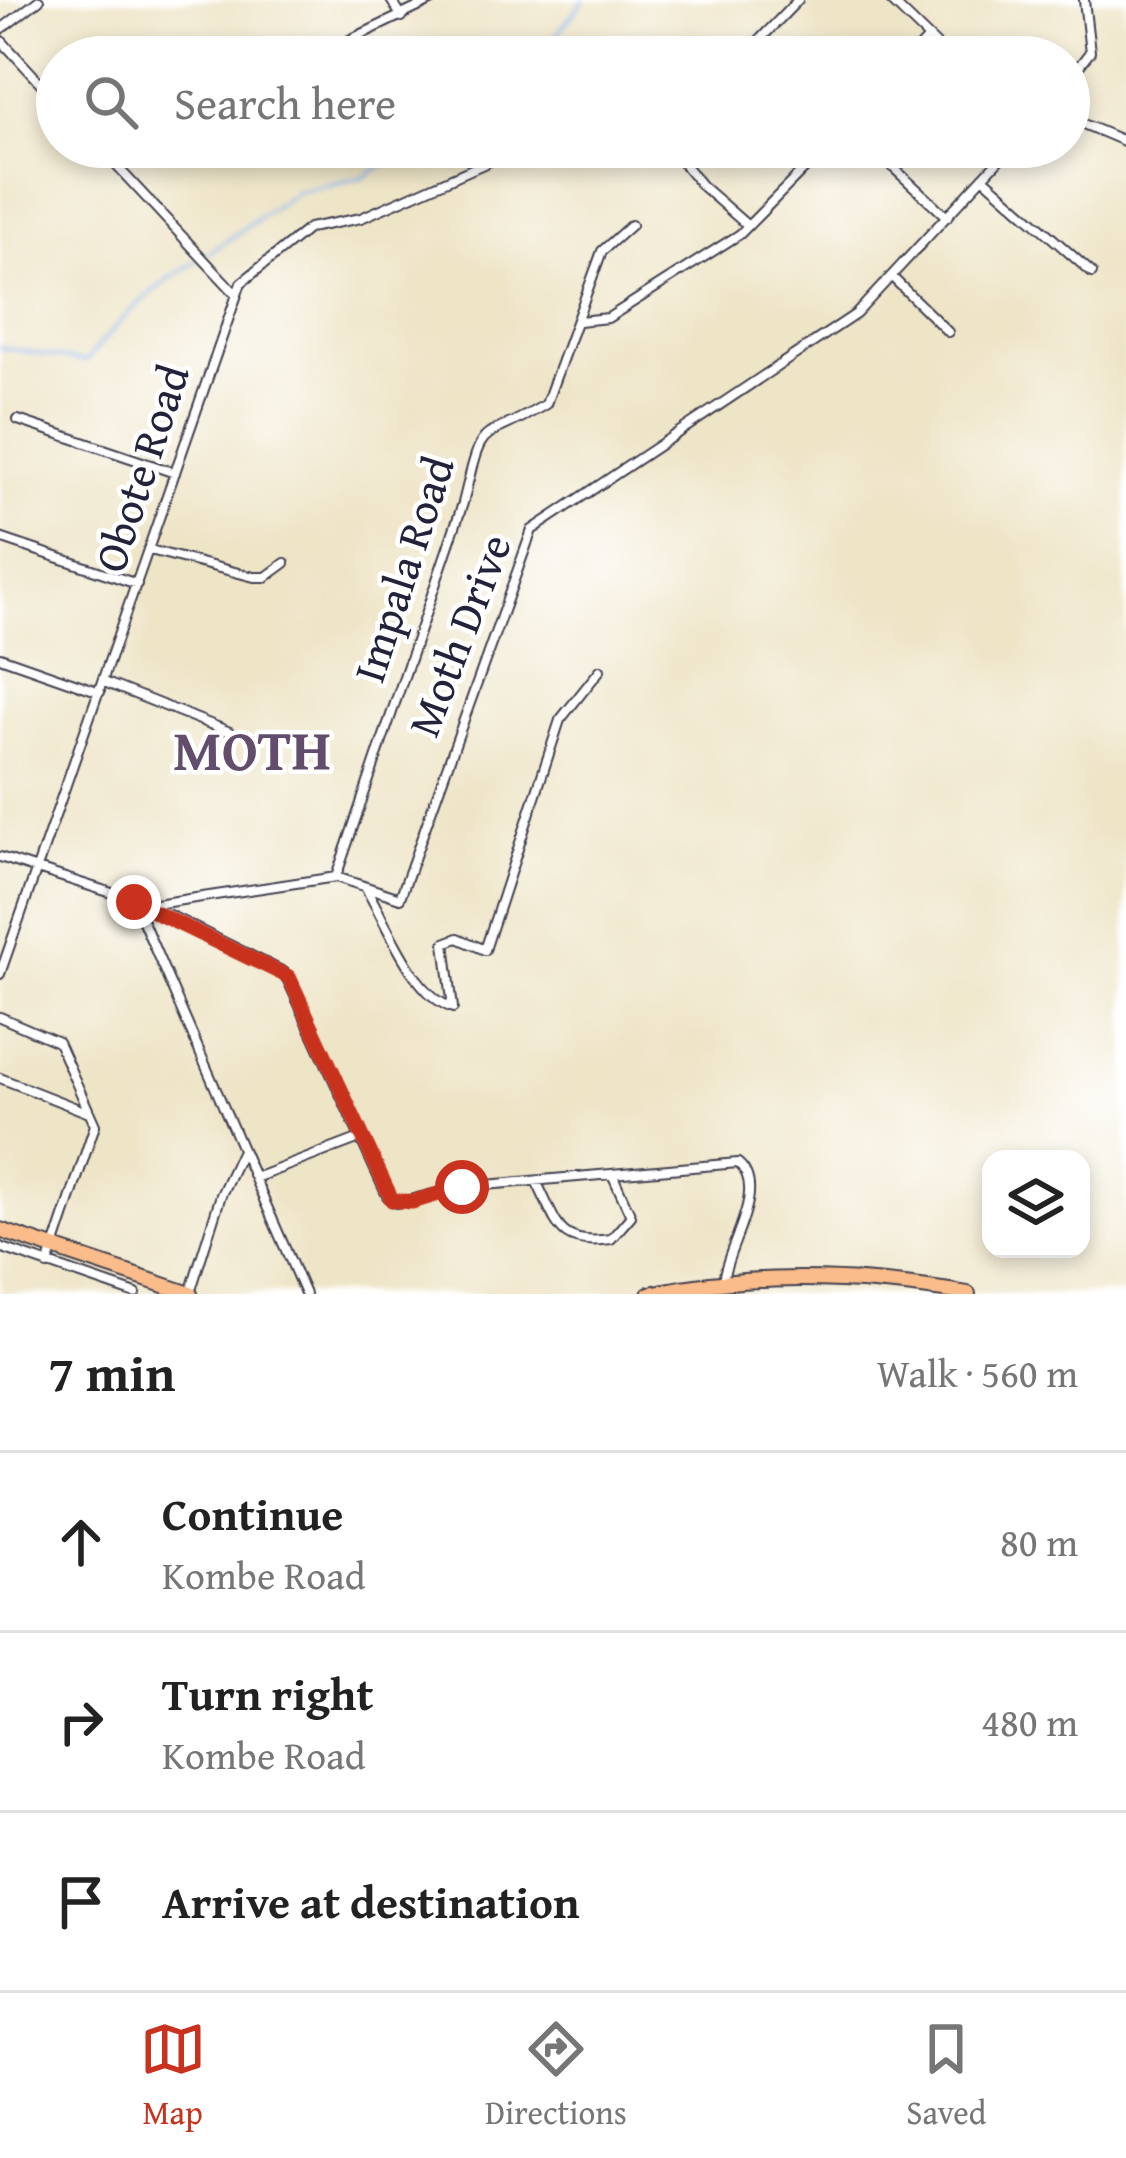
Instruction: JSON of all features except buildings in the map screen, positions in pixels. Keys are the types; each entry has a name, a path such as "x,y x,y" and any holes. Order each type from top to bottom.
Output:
{"highway":[{"path":"0,1230 190,1294"},
{"path":"649,1294 723,1281 752,1287 968,1294"}],"street":[{"path":"36,77 0,35 39,0"},
{"path":"391,0 402,17"},
{"path":"360,36 433,0"},
{"path":"763,36 798,0"},
{"path":"890,0 925,36"},
{"path":"1084,0 1088,36"},
{"path":"1090,127 1126,142"},
{"path":"122,168 235,293"},
{"name":"Obote Road","path":"0,974 235,293 250,274 309,228 361,218 474,168"},
{"path":"687,168 748,226"},
{"path":"579,321 608,318 748,226 805,168"},
{"path":"894,168 947,217"},
{"name":"Moth Drive","path":"149,905 335,877 396,899 405,890 532,530 822,340 894,278 991,168"},
{"path":"983,177 1092,273"},
{"name":"Impala Road","path":"335,877 464,503 478,441 487,431 546,404 602,251 631,225"},
{"path":"894,278 948,332"},
{"path":"18,420 175,473"},
{"path":"0,538 137,584"},
{"path":"150,550 254,577 274,573 285,563"},
{"path":"0,657 230,732"},
{"path":"364,886 420,978 440,1002 453,1008 445,943 458,938 485,950 560,720 600,670"},
{"path":"0,857 149,905 289,977 387,1196 398,1203 462,1187 730,1161 744,1167 748,1200 723,1281"},
{"path":"134,902 304,1294"},
{"path":"0,1017 58,1042 91,1114 95,1137 48,1265"},
{"path":"0,1078 91,1114"},
{"path":"254,1178 360,1138"},
{"path":"190,1294 242,1150"},
{"path":"536,1181 562,1232 586,1243 611,1239 631,1216 613,1175"},
{"path":"0,1246 135,1294 140,1277"}],"waterway":[{"path":"555,36 584,0"},
{"path":"209,253 296,192 364,177 378,168"},
{"path":"0,347 85,362 137,305 198,260"}],"district":[{"name":"MOTH","path":"252,750"}],"route":[{"path":"134,902 149,905 289,977 387,1196 398,1203 412,1202 462,1187"}]}
